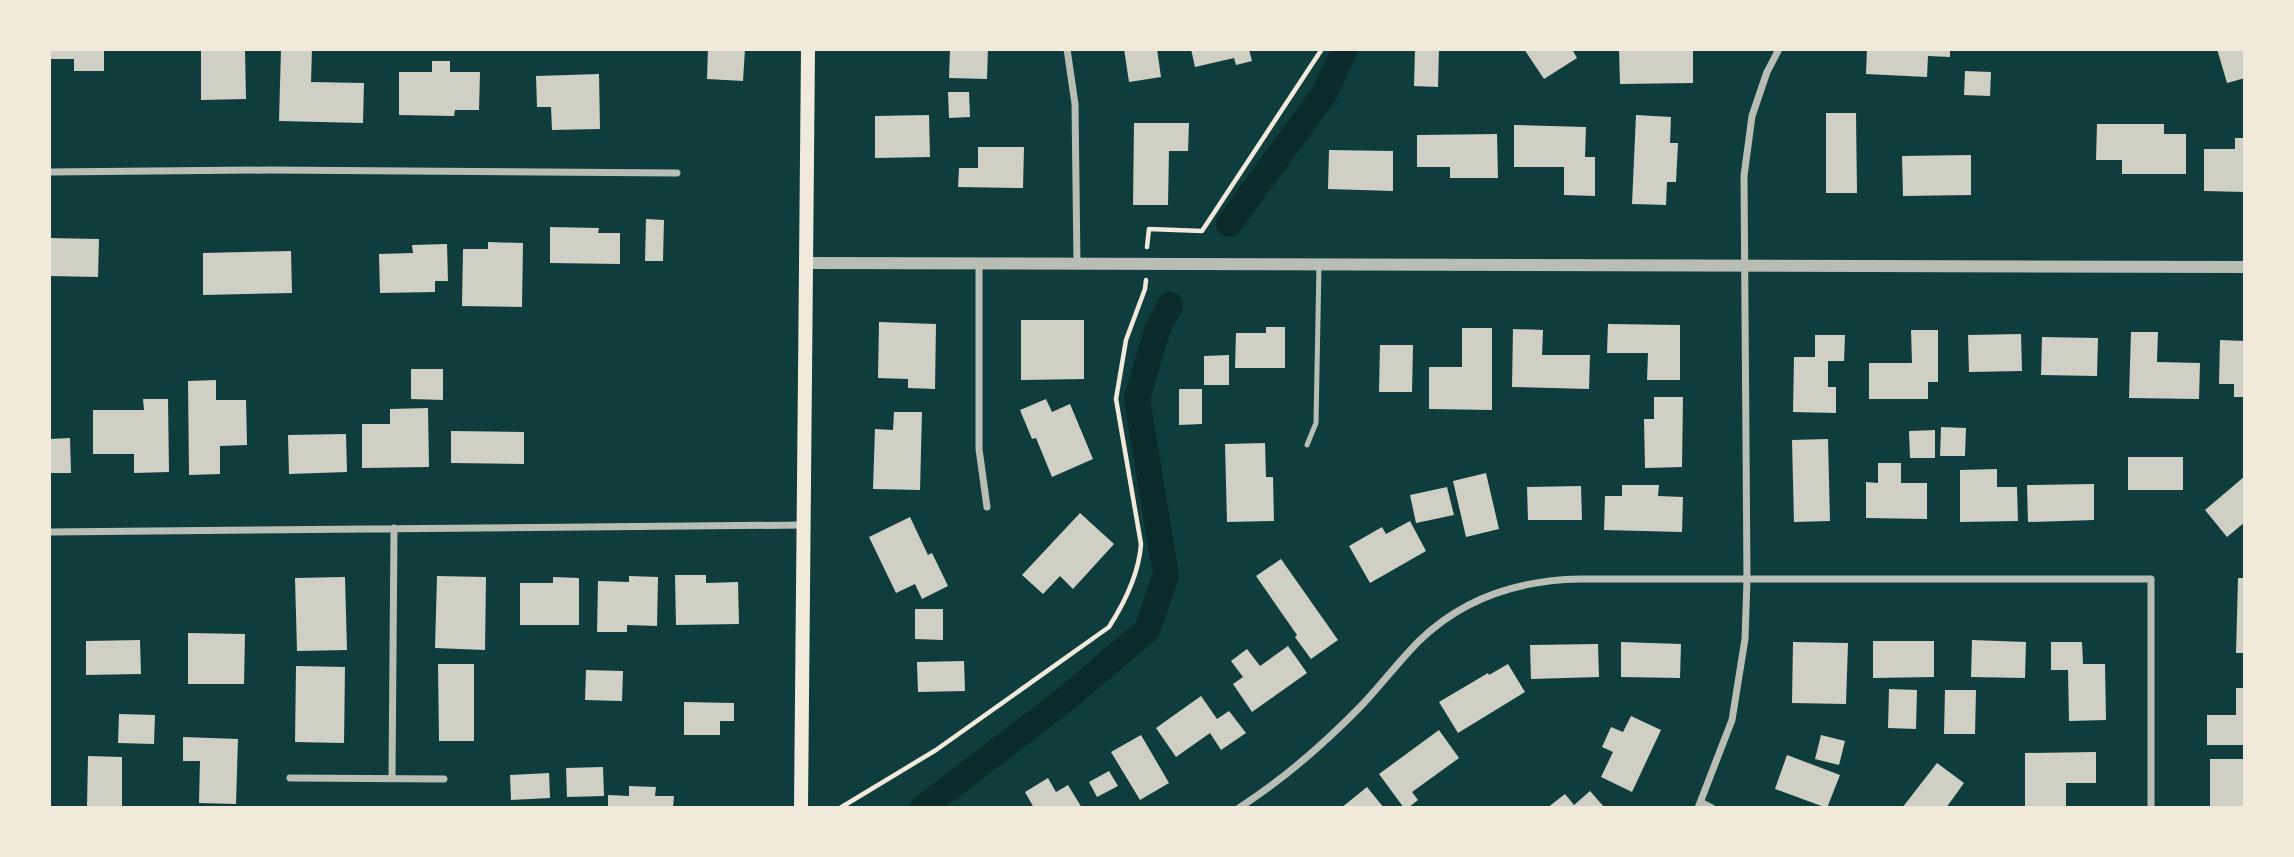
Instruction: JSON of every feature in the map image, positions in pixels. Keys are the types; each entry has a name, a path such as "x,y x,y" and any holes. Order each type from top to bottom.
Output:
{"main road":[{"path":"802,808 808,49"}],"street":[{"path":"1067,49 1075,104 1077,264"},
{"path":"1712,808 1700,805 1732,720 1745,639 1747,579 1744,176 1752,116 1767,72 1779,49"},
{"path":"49,173 282,170 677,173"},
{"path":"806,263 2245,267"},
{"path":"979,264 979,449 987,507"},
{"path":"49,532 804,524"},
{"path":"391,779 394,528"},
{"path":"1239,808 1266,790 1332,734 1434,628 1483,598 1512,588 1551,580 2151,579 2151,808"},
{"path":"290,778 444,779"}],"lane":[{"path":"1307,445 1315,423 1319,264"}],"path":[{"path":"1148,236 1149,229 1202,231 1322,49"},
{"path":"840,808 936,750 1109,627 1117,615 1139,566 1141,544 1116,398 1126,340 1145,289"}],"building":[{"path":"49,49 104,49 104,71 74,71 74,59 49,59"},
{"path":"201,49 245,49 246,99 201,100"},
{"path":"281,49 312,49 311,82 364,83 363,123 279,121"},
{"path":"708,49 745,49 743,81 707,79"},
{"path":"950,49 988,49 987,79 949,78"},
{"path":"1124,49 1157,49 1161,77 1129,82"},
{"path":"1191,49 1249,49 1252,61 1236,65 1234,58 1195,67"},
{"path":"1415,49 1439,49 1438,87 1414,86"},
{"path":"1524,49 1572,49 1577,58 1544,79"},
{"path":"1619,49 1693,49 1693,83 1620,84"},
{"path":"1867,49 1950,49 1950,57 1928,56 1927,77 1866,74"},
{"path":"2217,49 2245,49 2245,78 2227,83"},
{"path":"432,61 450,61 450,72 480,72 479,110 455,110 454,116 399,115 399,72 432,72"},
{"path":"1965,71 1991,72 1990,96 1964,95"},
{"path":"599,74 600,129 552,130 551,107 537,107 536,76"},
{"path":"948,92 969,92 970,117 949,118"},
{"path":"1826,113 1856,113 1857,193 1826,193"},
{"path":"929,115 930,157 875,158 875,116"},
{"path":"1636,115 1671,117 1670,143 1678,143 1676,182 1667,182 1666,205 1632,204"},
{"path":"1134,123 1189,123 1188,151 1169,151 1168,205 1133,205"},
{"path":"2097,124 2164,124 2164,134 2186,134 2186,174 2122,174 2122,160 2096,160"},
{"path":"1514,125 1586,127 1585,157 1595,157 1595,196 1564,195 1564,167 1514,167"},
{"path":"1497,134 1498,178 1450,178 1450,167 1417,167 1417,135"},
{"path":"2235,138 2245,138 2245,192 2204,191 2204,149 2235,149"},
{"path":"978,147 1024,147 1023,188 958,187 959,168 978,168"},
{"path":"1329,150 1393,151 1393,191 1328,189"},
{"path":"1971,155 1971,195 1903,196 1902,156"},
{"path":"646,219 664,220 663,261 645,261"},
{"path":"550,227 599,228 598,233 620,233 620,264 550,263"},
{"path":"49,238 99,239 98,277 49,276"},
{"path":"488,242 523,243 522,307 462,306 463,249 488,249"},
{"path":"447,244 448,281 435,281 435,292 380,293 379,254 413,253 412,245"},
{"path":"291,251 292,293 203,295 203,253"},
{"path":"1021,320 1084,320 1084,379 1021,380"},
{"path":"879,322 936,324 935,389 908,388 908,379 878,378"},
{"path":"1608,324 1680,325 1680,380 1647,380 1648,353 1607,353"},
{"path":"1266,327 1285,327 1285,368 1235,368 1236,333 1266,333"},
{"path":"1462,328 1492,328 1492,410 1429,409 1429,367 1462,367"},
{"path":"1513,329 1543,330 1542,355 1590,355 1589,389 1512,387"},
{"path":"1911,330 1938,330 1938,382 1928,382 1928,399 1869,399 1869,363 1912,363"},
{"path":"2131,332 2158,332 2157,362 2200,363 2199,399 2129,398"},
{"path":"2021,334 2022,371 1969,372 1968,335"},
{"path":"1815,335 1845,335 1844,361 1828,361 1828,387 1836,387 1836,413 1793,412 1794,357 1815,357"},
{"path":"2042,337 2098,338 2097,376 2041,375"},
{"path":"2220,340 2245,341 2245,397 2234,397 2234,384 2219,384"},
{"path":"1380,345 1413,345 1412,392 1379,392"},
{"path":"1229,355 1229,385 1204,385 1204,356"},
{"path":"411,369 443,369 443,400 411,399"},
{"path":"216,380 216,400 246,400 247,445 220,446 220,474 189,475 188,381"},
{"path":"1179,389 1202,389 1202,424 1179,425"},
{"path":"1654,397 1683,397 1682,467 1645,468 1644,419 1654,419"},
{"path":"143,399 168,399 169,472 134,473 134,454 93,454 93,410 144,410"},
{"path":"1046,399 1052,412 1070,404 1093,459 1052,477 1036,438 1032,439 1020,410"},
{"path":"428,408 429,467 362,468 362,424 390,424 390,409"},
{"path":"894,412 922,412 920,490 873,489 875,429 893,430"},
{"path":"1941,427 1966,428 1965,456 1940,456"},
{"path":"1935,430 1935,458 1910,458 1909,431"},
{"path":"451,431 524,432 524,464 451,463"},
{"path":"346,434 347,472 289,474 288,435"},
{"path":"70,438 71,473 49,473 49,439"},
{"path":"1828,439 1830,521 1794,522 1792,440"},
{"path":"1265,443 1266,477 1273,477 1274,521 1227,522 1225,444"},
{"path":"2128,457 2183,457 2183,490 2128,490"},
{"path":"1878,463 1901,463 1901,483 1927,483 1927,519 1866,518 1866,482 1878,483"},
{"path":"1997,469 1997,487 2017,487 2018,521 1960,522 1960,470"},
{"path":"1486,473 1499,529 1466,537 1453,481"},
{"path":"2245,476 2245,522 2227,537 2205,510"},
{"path":"2094,484 2094,520 2028,522 2027,485"},
{"path":"1622,485 1659,485 1658,496 1683,497 1682,532 1604,530 1605,496 1622,496"},
{"path":"1581,486 1582,520 1528,520 1527,487"},
{"path":"1447,487 1454,515 1416,523 1410,495"},
{"path":"1080,513 1114,544 1073,589 1060,576 1043,594 1022,575"},
{"path":"910,517 928,555 932,553 948,586 922,599 915,584 896,593 869,537"},
{"path":"1410,521 1426,551 1370,583 1349,546 1382,527 1386,534"},
{"path":"1281,559 1338,640 1311,659 1256,576"},
{"path":"675,575 706,575 706,583 738,582 739,624 676,625"},
{"path":"437,576 486,577 485,650 435,648"},
{"path":"629,576 658,577 657,626 627,625 627,632 597,632 598,581 629,582"},
{"path":"345,577 347,650 297,651 295,578"},
{"path":"553,577 579,578 579,625 520,625 520,583 553,583"},
{"path":"2238,578 2245,578 2245,653 2236,653"},
{"path":"915,609 943,609 943,640 915,639"},
{"path":"188,633 245,634 244,684 188,684"},
{"path":"140,640 141,674 86,675 86,641"},
{"path":"1972,640 2026,642 2025,678 1971,677"},
{"path":"1873,641 1934,641 1934,677 1873,678"},
{"path":"1621,642 1681,644 1680,678 1621,677"},
{"path":"1793,642 1848,643 1846,704 1792,703"},
{"path":"2051,642 2082,642 2083,664 2105,664 2106,720 2069,721 2068,670 2051,670"},
{"path":"1598,644 1599,677 1531,679 1530,645"},
{"path":"1288,646 1307,673 1252,712 1233,684 1243,677 1231,661 1247,649 1260,666"},
{"path":"964,661 965,691 918,692 917,662"},
{"path":"438,664 474,664 474,741 439,741"},
{"path":"1508,664 1525,692 1458,733 1439,702"},
{"path":"296,666 345,667 344,743 295,742"},
{"path":"586,670 623,671 622,701 585,700"},
{"path":"2236,688 2245,688 2245,745 2207,745 2207,715 2236,715"},
{"path":"1889,689 1917,690 1916,729 1888,728"},
{"path":"1945,690 1976,690 1975,734 1944,734"},
{"path":"1201,696 1217,719 1229,711 1246,733 1221,750 1210,733 1176,757 1156,728"},
{"path":"684,702 734,703 734,721 720,721 720,735 684,735"},
{"path":"119,714 155,715 154,744 118,743"},
{"path":"1631,716 1661,730 1632,792 1601,777 1613,752 1602,747 1611,727 1623,732"},
{"path":"1439,730 1459,758 1412,792 1418,800 1404,808 1379,774"},
{"path":"1141,735 1169,783 1140,800 1111,752"},
{"path":"1821,735 1845,741 1839,765 1815,759"},
{"path":"183,737 238,739 236,804 199,803 200,761 183,761"},
{"path":"2096,752 2096,783 2066,783 2066,808 2025,808 2025,753"},
{"path":"1787,755 1840,775 1827,808 1775,789"},
{"path":"88,756 122,757 122,808 87,808"},
{"path":"2210,759 2245,759 2245,808 2210,808"},
{"path":"1937,763 1964,783 1946,808 1902,808"},
{"path":"603,767 604,796 567,797 566,768"},
{"path":"1109,771 1118,786 1097,797 1089,782"},
{"path":"549,773 550,798 511,800 510,775"},
{"path":"1048,778 1056,792 1068,785 1082,808 1034,808 1025,792"},
{"path":"629,786 656,787 655,796 674,796 673,808 608,808 608,795 629,796"},
{"path":"1367,787 1384,808 1341,808"},
{"path":"1590,791 1605,808 1547,808 1565,794 1574,805"}],"waterway":[{"path":"1229,224 1324,94 1345,49"},
{"path":"923,808 1068,697 1147,630 1166,575 1137,399 1157,330 1170,305"}]}
